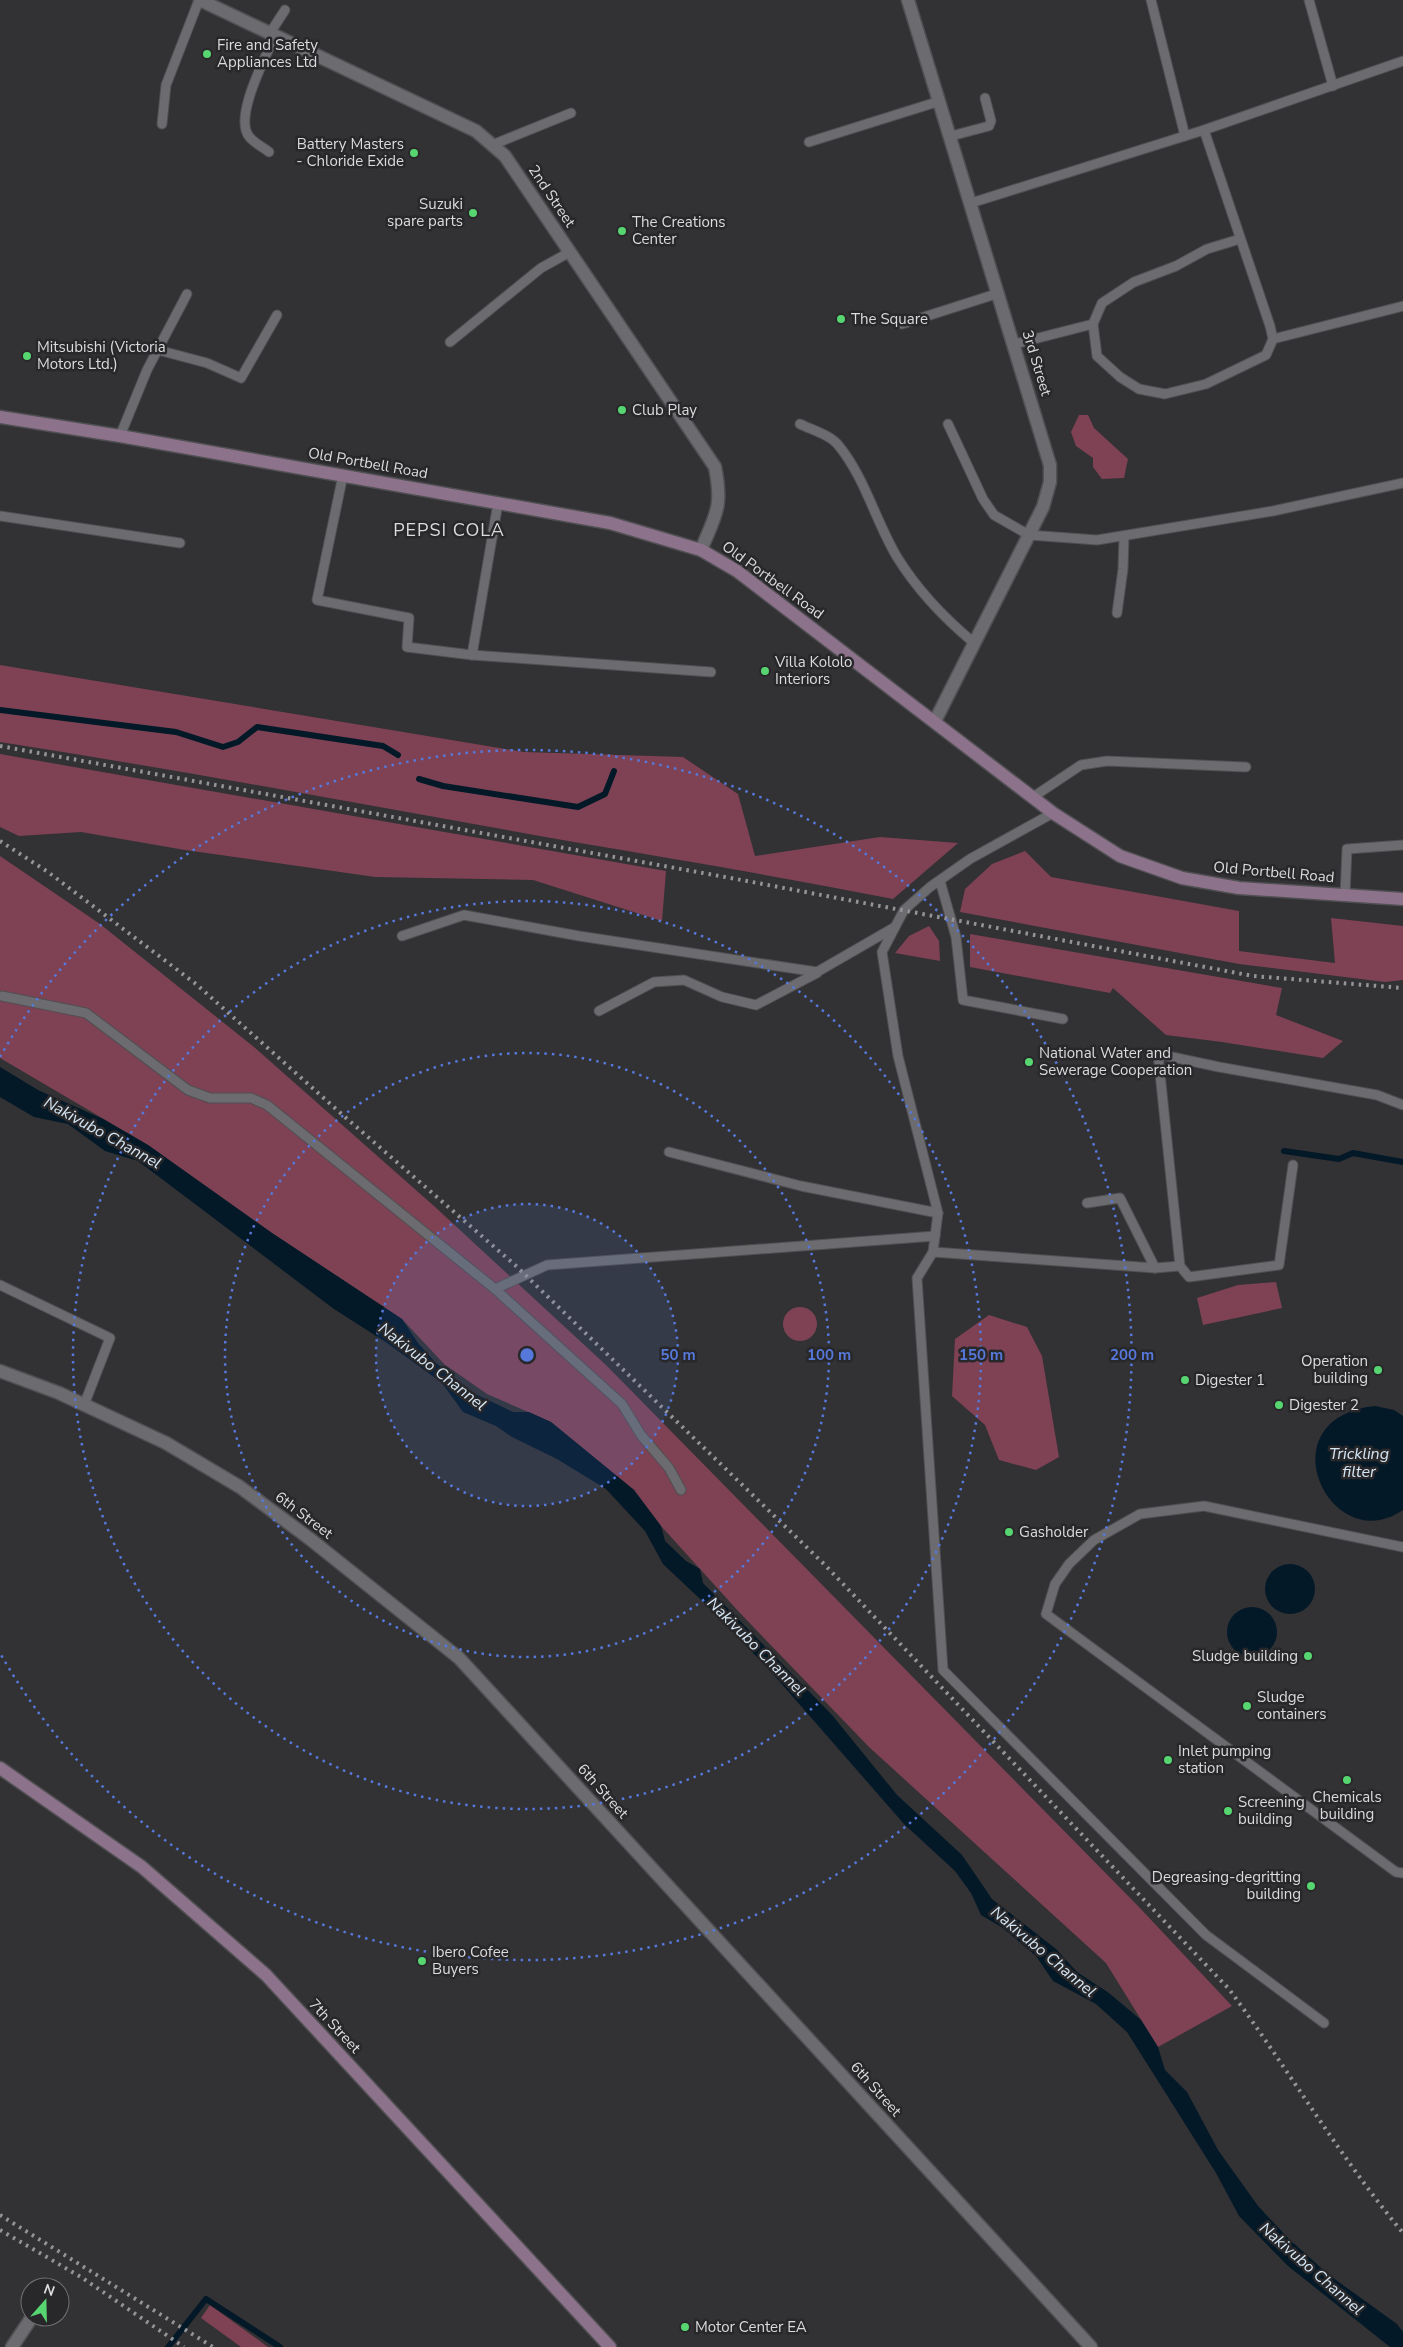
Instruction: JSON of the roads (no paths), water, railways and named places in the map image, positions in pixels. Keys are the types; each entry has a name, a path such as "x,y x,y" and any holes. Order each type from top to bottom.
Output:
{"main road":[{"name":"Old Portbell Road","path":"0,417 120,436 610,523 701,550 737,571 1053,813 1120,856 1182,878 1239,888 1403,899"},
{"name":"7th Street","path":"0,1768 142,1868 266,1975 610,2347"}],"street":[{"name":"2nd Street","path":"200,0 476,131 505,156 716,467 719,487 719,508 701,550"},
{"name":"3rd Street","path":"908,0 1015,344 1050,465 1048,495 973,642 935,722"},
{"name":"6th Street","path":"0,1371 84,1405 166,1443 240,1487 310,1539 459,1658 1091,2347"},
{"path":"12,2347 25,2327"}],"lane":[{"path":"162,124 166,85 200,0"},
{"path":"1151,0 1185,136"},
{"path":"1309,0 1333,86"},
{"path":"270,152 249,136 244,124 245,109 273,34 285,10"},
{"path":"971,204 1204,130 1403,62"},
{"path":"951,136 989,126 991,121 985,98"},
{"path":"809,142 940,101"},
{"path":"492,144 571,113"},
{"path":"1204,130 1240,239 1273,339 1266,355 1206,384 1164,394 1139,389 1120,377 1097,356 1094,324 1102,303 1134,282 1176,266 1207,249 1240,239"},
{"path":"450,342 541,268 570,252"},
{"path":"902,324 999,293"},
{"path":"120,436 158,350 187,294"},
{"path":"1273,339 1403,306"},
{"path":"158,350 207,363 241,378 277,315"},
{"path":"1015,344 1094,324"},
{"path":"800,424 839,444 863,487 878,522 917,588 942,616 973,642"},
{"path":"948,424 983,500 994,515 1029,535 1097,540 1273,511 1403,483"},
{"path":"343,475 316,600 409,618 407,647 472,655 711,672"},
{"path":"472,655 498,502"},
{"path":"0,516 180,543"},
{"path":"1116,612 1123,569 1124,536"},
{"path":"1033,798 1081,765 1089,763 1107,761 1246,767"},
{"path":"1053,813 970,859 904,910 882,952 898,1056 938,1213 933,1252 917,1278 943,1670 1206,1935 1324,2023"},
{"path":"1345,895 1347,849 1403,845"},
{"path":"940,881 956,937 963,1000 1063,1019"},
{"path":"402,936 464,915 579,936 817,972"},
{"path":"599,1011 654,982 684,980 722,997 756,1005 895,927"},
{"path":"2,996 86,1013 188,1090 210,1098 251,1098 266,1105 495,1289 622,1404 640,1435 669,1468 681,1490"},
{"path":"1293,1165 1279,1265 1189,1277 1180,1266 1158,1054 1219,1067 1377,1095 1403,1105"},
{"path":"669,1152 801,1186 938,1213"},
{"path":"1087,1202 1120,1198 1154,1268"},
{"path":"495,1289 547,1265 935,1236"},
{"path":"933,1252 1154,1268 1180,1266"},
{"path":"0,1285 110,1338 84,1405"},
{"path":"1403,1547 1204,1506 1140,1514 1094,1540 1069,1564 1055,1584 1046,1614 1396,1872 1403,1873"}],"water":[{"name":"Nakivubo Channel","path":"0,1067 38,1090 103,1119 148,1145 272,1233 402,1319 418,1343 435,1362 473,1393 513,1412 529,1412 551,1422 634,1490 661,1526 665,1541 686,1561 700,1569 703,1583 832,1715 897,1795 962,1855 992,1899 1056,1949 1077,1972 1109,1993 1141,2020 1158,2047 1165,2070 1187,2092 1218,2150 1258,2206 1289,2239 1329,2275 1397,2324 1403,2332 1403,2347 1390,2347 1288,2266 1239,2216 1216,2173 1127,2032 1096,2004 1053,1981 1036,1956 1003,1928 981,1915 971,1893 955,1871 904,1824 773,1674 717,1615 663,1564 645,1531 606,1489 557,1459 512,1437 496,1426 463,1412 442,1383 387,1343 334,1309 138,1161 105,1151 68,1124 34,1117 0,1097"},
{"name":"Trickling filter","path":"1375,1406 1394,1410 1403,1416 1403,1510 1376,1520 1352,1517 1333,1502 1320,1481 1315,1457 1322,1434 1341,1416"},
{"path":"1285,1564 1295,1564 1308,1571 1315,1584 1315,1594 1308,1607 1295,1614 1285,1614 1276,1610 1269,1603 1265,1594 1265,1584 1269,1575 1276,1568"},
{"path":"1247,1607 1257,1607 1270,1614 1277,1627 1277,1637 1270,1650 1257,1657 1247,1657 1238,1653 1231,1646 1227,1637 1227,1627 1231,1618 1238,1611"}],"waterway":[{"path":"0,710 176,732 223,747 238,742 257,727 383,746 398,755"},
{"path":"419,779 443,786 578,807 605,794 614,771"},
{"path":"1284,1151 1339,1159 1353,1153 1403,1162"},
{"path":"168,2347 206,2299 280,2347"}],"railway":[{"path":"0,746 736,879 1253,976 1403,988"},
{"path":"0,841 48,872 196,984 515,1265 825,1565 1229,1989 1357,2174 1403,2233"},
{"path":"0,2215 213,2347"},
{"path":"0,2230 81,2277 184,2347"}],"place":[{"name":"Fire and Safety Appliances Ltd","path":"207,54"},
{"name":"Battery Masters - Chloride Exide","path":"414,153"},
{"name":"Suzuki spare parts","path":"473,213"},
{"name":"The Creations Center","path":"622,231"},
{"name":"The Square","path":"841,319"},
{"name":"Mitsubishi (Victoria Motors Ltd.)","path":"27,356"},
{"name":"Club Play","path":"622,410"},
{"name":"Villa Kololo Interiors","path":"765,671"},
{"name":"National Water and Sewerage Cooperation","path":"1029,1062"},
{"name":"Operation building","path":"1378,1370"},
{"name":"Digester 1","path":"1185,1380"},
{"name":"Digester 2","path":"1279,1405"},
{"name":"Gasholder","path":"1009,1532"},
{"name":"Sludge building","path":"1308,1656"},
{"name":"Sludge containers","path":"1247,1706"},
{"name":"Inlet pumping station","path":"1168,1760"},
{"name":"Chemicals building","path":"1347,1780"},
{"name":"Screening building","path":"1228,1811"},
{"name":"Degreasing-degritting building","path":"1311,1886"},
{"name":"Ibero Cofee Buyers","path":"422,1961"},
{"name":"Motor Center EA","path":"685,2327"}],"district":[{"name":"PEPSI COLA","path":"449,530"}]}
